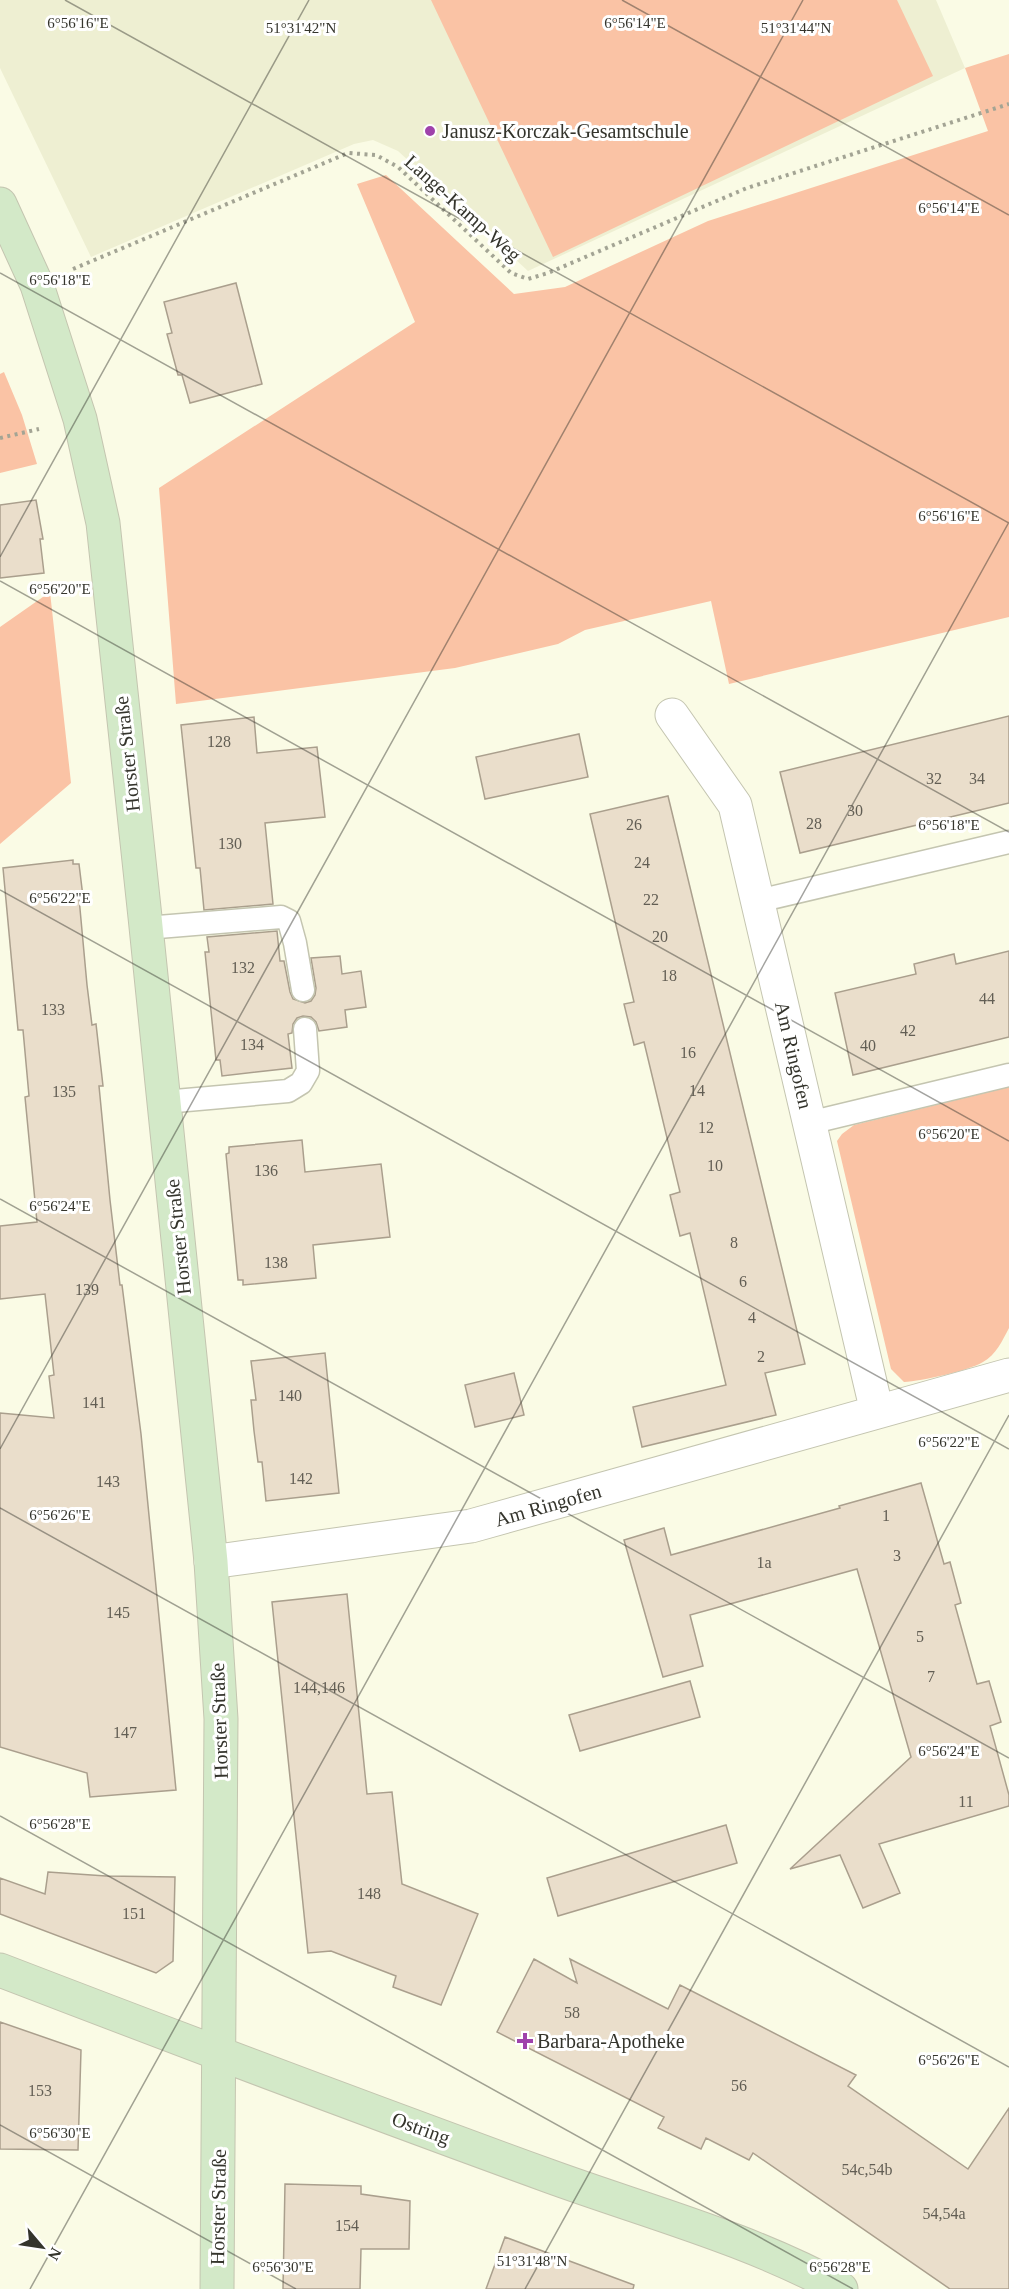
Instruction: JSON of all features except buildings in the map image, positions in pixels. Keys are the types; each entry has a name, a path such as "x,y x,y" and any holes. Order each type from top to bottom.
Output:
{"main road":[{"name":"Horster Straße","path":"0,204 37,285 81,419 103,523 146,928 211,1562 221,1719 217,2289"},
{"name":"Ostring","path":"0,1970 550,2176 742,2242 841,2289"}],"street":[{"name":"Am Ringofen","path":"672,715 735,805 877,1412"},
{"name":"Am Ringofen","path":"211,1562 471,1526 1009,1375"}],"lane":[{"path":"758,901 1009,842"},
{"path":"146,928 281,917 289,921 303,990"},
{"path":"164,1102 288,1091 301,1083 308,1071 305,1029"},
{"path":"809,1123 1009,1075"}],"path":[{"name":"Lange-Kamp-Weg","path":"37,285 348,153 376,155 398,167 511,273 528,279 548,273 747,188 1009,104"}],"shaded area":[{"name":"Janusz-Korczak-Gesamtschule","path":"0,0 936,0 965,68 528,271 398,151 373,140 354,144 91,257 0,68"},
{"path":"431,0 897,0 933,76 553,257"},
{"path":"1009,54 1009,617 729,684 711,601 585,630 558,644 455,668 176,704 159,488 415,322 357,184 386,175 514,294 565,287 708,221 988,131 965,68"},
{"path":"4,372 22,415 37,464 0,473 0,374"},
{"path":"50,592 71,783 0,844 0,627"},
{"path":"1009,1087 1009,1328 995,1352 983,1362 945,1375 904,1382 891,1369 837,1141 854,1125"}],"place":[{"name":"Janusz-Korczak-Gesamtschule","path":"430,131"},
{"name":"Barbara-Apotheke","path":"525,2041"}]}
